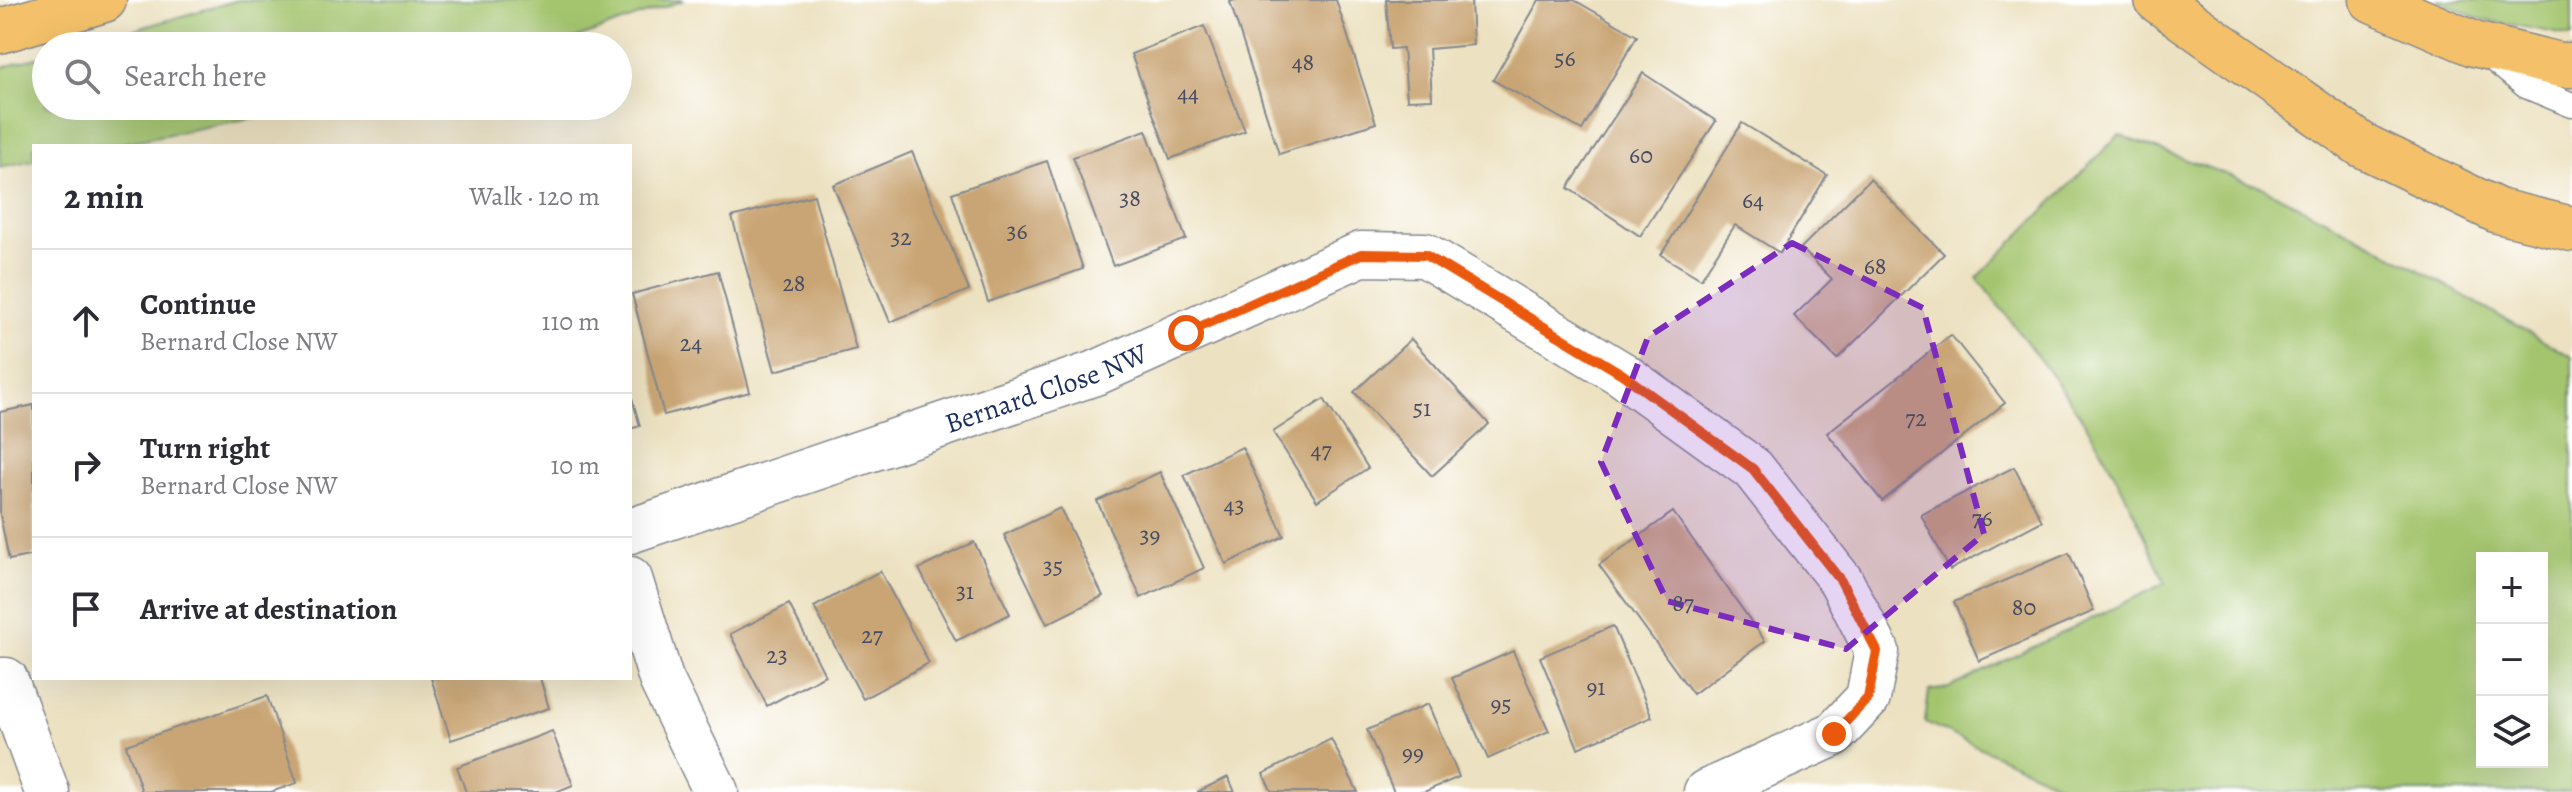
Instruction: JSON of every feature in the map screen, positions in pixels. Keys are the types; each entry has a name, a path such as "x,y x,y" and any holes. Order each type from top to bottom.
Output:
{"main road":[{"path":"0,31 104,0"},
{"path":"2157,0 2362,145 2498,211 2572,229"},
{"path":"2372,0 2474,44 2560,65 2572,65"}],"street":[{"name":"Bernard Close NW","path":"632,530 1098,372 1361,254 1425,255 1622,374 1753,469 1841,581 1877,651 1868,698 1834,734 1706,792"},
{"path":"632,585 661,679 716,792"},
{"path":"13,678 47,792"}],"lane":[{"path":"2474,44 2526,86 2572,105"}],"highlighted area":[{"path":"1792,243 1923,308 1984,534 1846,649 1667,601 1601,462 1648,337"}],"green space":[{"path":"238,0 684,0 594,32 127,32"},
{"path":"2437,0 2572,0 2572,36 2476,18"},
{"path":"32,59 32,120 241,120 118,144 32,144 32,160 0,167 0,68"},
{"path":"2119,135 2266,189 2376,246 2572,357 2572,792 2075,792 1925,722 1929,691 1949,688 2165,583 2105,456 2044,364 1977,278"}],"building":[{"path":"1336,0 1376,123 1279,154 1230,2"},
{"path":"1386,0 1471,0 1473,45 1429,49 1432,99 1407,100 1403,48 1390,49"},
{"path":"1539,0 1574,0 1637,36 1582,130 1493,80"},
{"path":"1204,26 1245,131 1170,159 1131,54"},
{"path":"1643,73 1716,121 1640,236 1568,188"},
{"path":"1742,123 1827,175 1780,253 1735,225 1701,279 1661,255"},
{"path":"1146,130 1186,239 1113,266 1073,157"},
{"path":"912,152 969,290 890,322 833,185"},
{"path":"1047,161 1083,269 988,302 952,193"},
{"path":"1870,179 1944,254 1837,359 1794,316 1832,279 1801,248"},
{"path":"814,195 856,349 775,371 732,217"},
{"path":"718,271 750,392 664,415 632,294"},
{"path":"1951,335 2005,403 1882,501 1827,433"},
{"path":"1411,339 1489,424 1432,476 1354,392"},
{"path":"632,398 640,426 632,428"},
{"path":"1324,399 1368,468 1317,501 1273,432"},
{"path":"32,405 32,555 9,560 0,515 0,412"},
{"path":"1242,447 1284,536 1226,564 1184,475"},
{"path":"2014,467 2042,521 1950,570 1921,515"},
{"path":"1160,472 1204,568 1141,598 1097,501"},
{"path":"1060,508 1103,596 1047,624 1004,535"},
{"path":"1673,512 1765,641 1693,694 1599,565"},
{"path":"974,542 1010,614 956,641 919,569"},
{"path":"2069,553 2094,611 1979,661 1954,602"},
{"path":"880,571 929,663 863,699 814,607"},
{"path":"789,604 825,675 767,706 730,634"},
{"path":"1613,626 1652,717 1578,748 1540,657"},
{"path":"1513,651 1549,731 1488,759 1452,678"},
{"path":"432,680 541,680 549,708 451,740"},
{"path":"267,696 297,783 271,792 142,792 126,745"},
{"path":"1428,704 1459,777 1424,792 1394,792 1367,730"},
{"path":"552,731 573,785 556,792 466,792 457,767"},
{"path":"1331,739 1358,792 1272,792 1263,774"},
{"path":"1228,777 1235,792 1197,792"}],"route":[{"path":"1186,333 1361,254 1425,255 1622,374 1753,469 1841,581 1877,651 1868,698 1834,734"}]}
